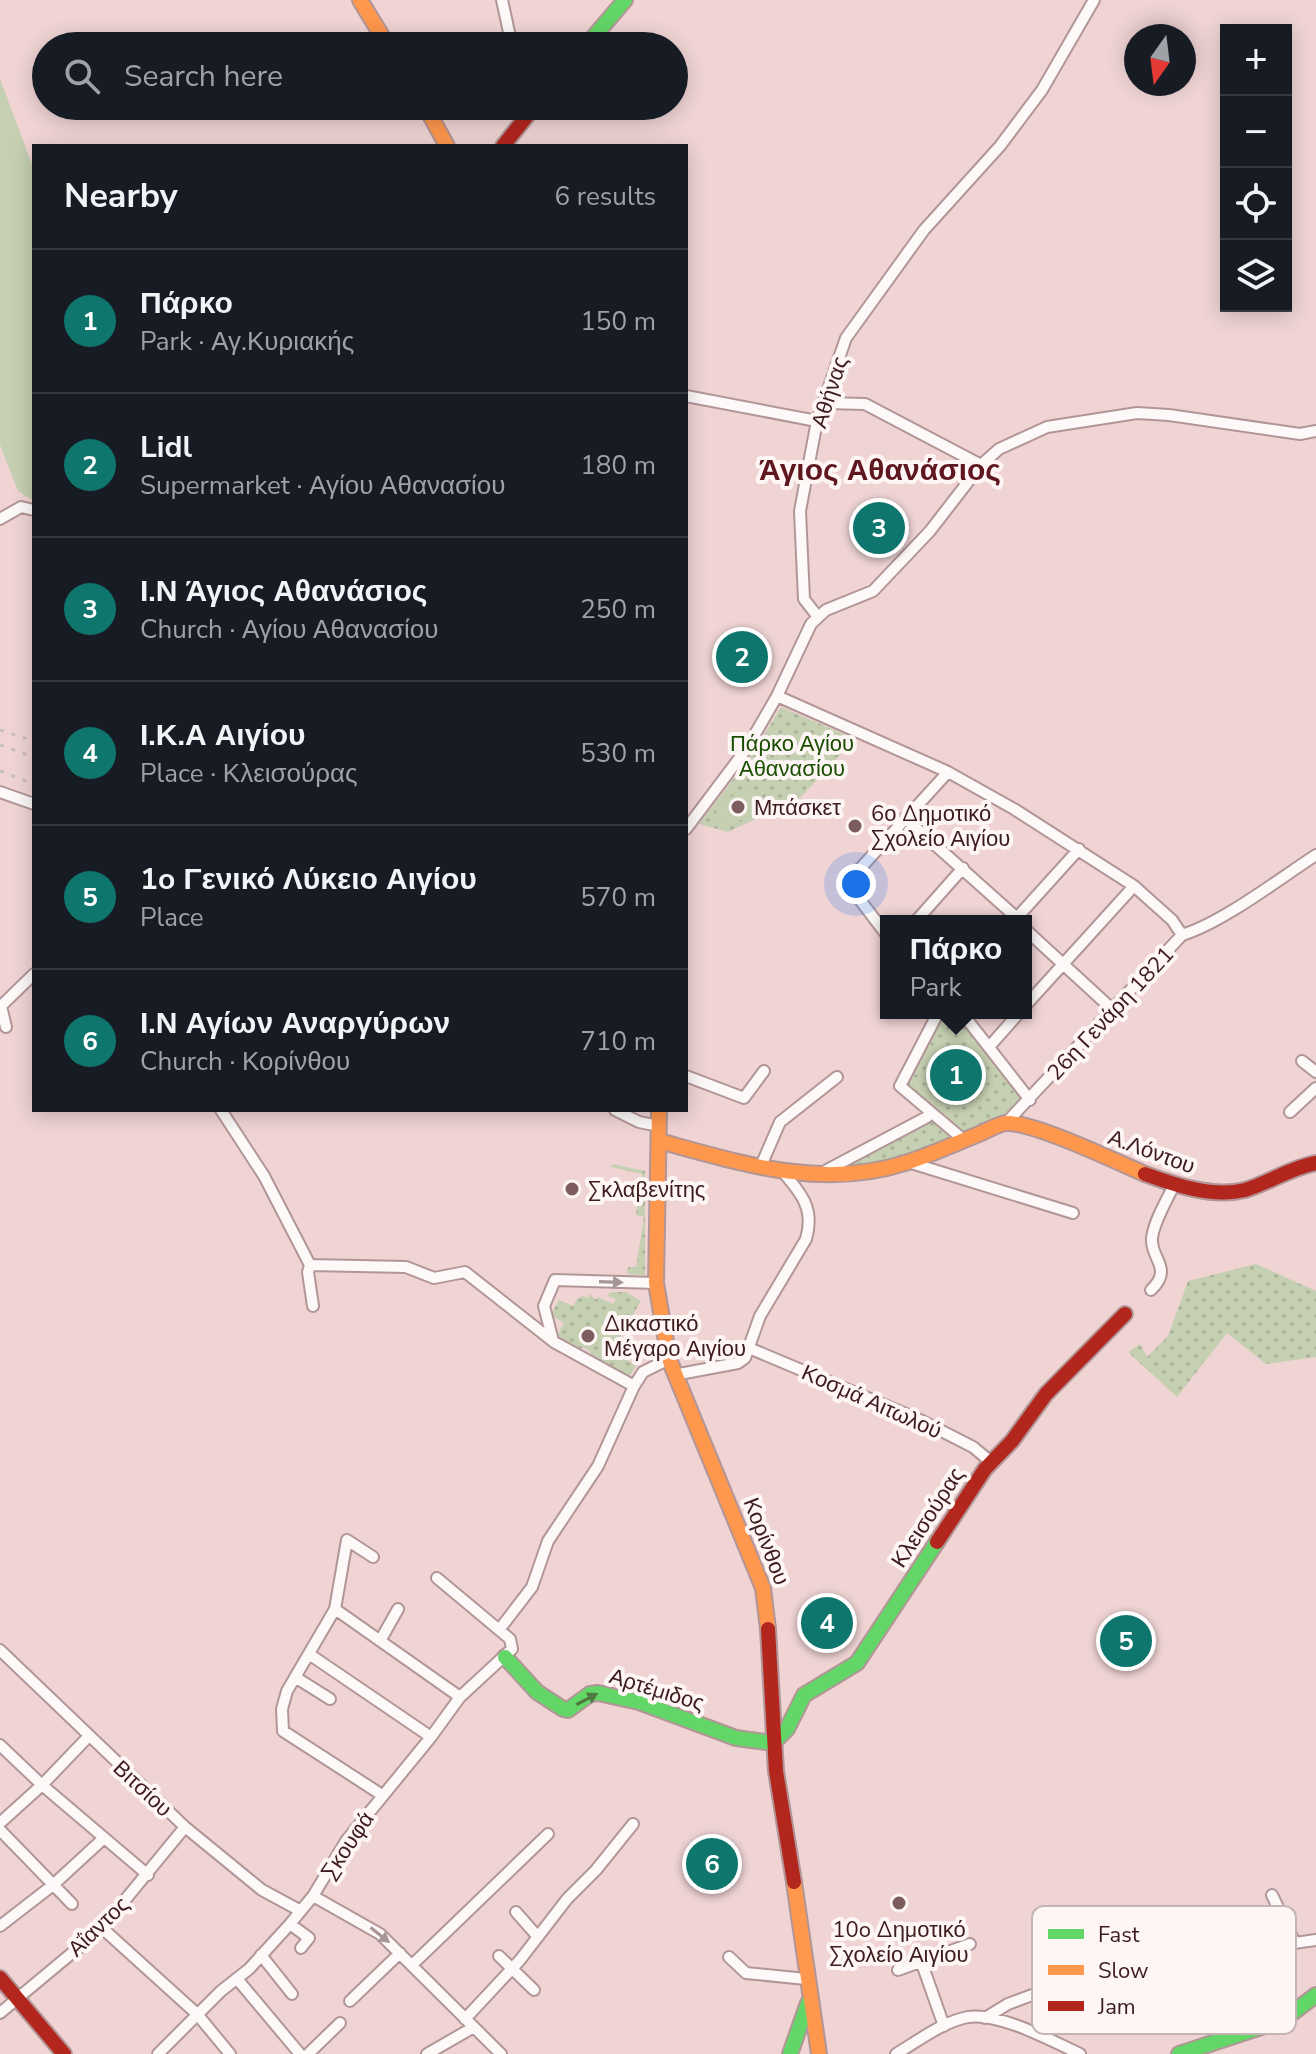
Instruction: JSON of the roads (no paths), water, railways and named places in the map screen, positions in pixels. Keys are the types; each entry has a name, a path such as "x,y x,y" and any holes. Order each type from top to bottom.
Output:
{"main road":[{"path":"360,0 379,32"},
{"path":"598,32 625,0"},
{"path":"433,120 446,144"},
{"path":"504,144 521,120"},
{"name":"Κορίνθου","path":"659,1112 656,1283 674,1375 763,1588 767,1609 773,1743 819,2054"},
{"path":"659,1134 760,1168 820,1176 870,1173 1012,1124"},
{"name":"Α.Λόντου","path":"1012,1124 1174,1185 1206,1191 1244,1190 1295,1167 1316,1163"},
{"name":"Κλεισούρας","path":"773,1743 787,1729 804,1695 857,1663 991,1462 1012,1441 1046,1394 1125,1314"},
{"name":"Αρτέμιδος","path":"505,1657 537,1692 563,1709 568,1710 590,1694 598,1693 639,1702 736,1738 773,1743"},
{"path":"0,1978 64,2054"},
{"path":"1296,2012 1316,1995"},
{"name":"Κορίνθου","path":"794,2054 809,1998"},
{"path":"794,2054 814,2017"},
{"path":"1179,2054 1240,2034"}],"street":[{"path":"502,0 509,32"},
{"name":"Αθήνας","path":"818,617 804,599 800,511 817,421 826,403 846,338 952,197 1000,146 1042,90 1094,0"},
{"path":"688,396 817,421"},
{"path":"826,403 865,404 981,465"},
{"path":"688,826 747,748 777,696 805,632 818,617 836,604 873,591 930,531 981,465 999,449 1047,427 1137,413 1300,434 1316,431"},
{"path":"0,519 21,507 32,510"},
{"path":"777,696 948,772 1079,849 1134,886 1172,920 1182,935"},
{"path":"880,926 847,883 948,772"},
{"path":"0,792 32,803"},
{"path":"905,818 1011,915"},
{"path":"1020,915 1079,849"},
{"name":"26η Γενάρη 1821","path":"1012,1124 1030,1100 1182,935 1217,918 1316,855"},
{"path":"921,915 963,868"},
{"path":"1032,998 1134,886"},
{"path":"1032,936 1113,1010"},
{"path":"6,1027 1,1006 32,976"},
{"path":"935,1019 900,1086 965,1141"},
{"path":"967,1019 1030,1100"},
{"path":"989,1047 1014,1019"},
{"path":"1302,1061 1316,1072"},
{"path":"688,1077 744,1098 764,1071"},
{"path":"760,1168 780,1122 837,1077"},
{"path":"1290,1112 1316,1088"},
{"path":"222,1112 264,1176 310,1265 308,1272 313,1306"},
{"path":"619,1112 659,1134"},
{"path":"820,1176 927,1117"},
{"path":"908,1162 1073,1213"},
{"path":"674,1375 738,1363 745,1358 760,1316 809,1230 806,1202 783,1172"},
{"path":"1151,1290 1158,1284 1162,1273 1152,1236 1174,1185"},
{"path":"310,1265 406,1267 434,1278 465,1272 471,1274 517,1315 554,1342 634,1386"},
{"path":"554,1342 544,1306 555,1280 656,1283"},
{"name":"Κοσμά Αιτωλού","path":"749,1348 920,1420 973,1447 991,1462"},
{"path":"499,1630 532,1587 548,1541 598,1466 634,1386 643,1372 669,1359"},
{"path":"373,1557 347,1540 335,1609 287,1691 282,1709 283,1731 382,1795"},
{"path":"437,1578 513,1643 505,1657"},
{"path":"335,1609 460,1697"},
{"path":"380,1641 398,1609"},
{"name":"Βιτσίου","path":"0,1650 185,1827 262,1890 299,1910"},
{"path":"309,1654 431,1737"},
{"name":"Σκουφά","path":"158,2054 221,1991 238,1980 290,1924 313,1896 346,1841 460,1697 505,1657"},
{"path":"295,1677 330,1699"},
{"path":"0,1823 88,1737"},
{"path":"0,1745 148,1875"},
{"path":"465,2019 512,1969 567,1899 596,1870 633,1824"},
{"name":"Αΐαντος","path":"0,2013 102,1928 185,1827"},
{"path":"0,1830 72,1904"},
{"path":"412,1965 548,1834"},
{"path":"0,1926 53,1885 104,1838"},
{"path":"1272,1895 1277,1906"},
{"path":"313,1896 373,1929 501,2054"},
{"path":"516,1912 538,1937"},
{"path":"290,1924 309,1938 301,1948"},
{"path":"102,1928 197,2014 230,2054"},
{"path":"1296,1943 1316,1940"},
{"path":"898,1970 970,1944"},
{"path":"350,2001 400,1953"},
{"path":"261,1955 292,1994"},
{"path":"499,1956 534,1990"},
{"path":"729,1957 746,1973 806,1979"},
{"path":"921,1961 944,2026"},
{"path":"238,1980 300,2054"},
{"path":"985,2018 1008,2004 1032,1995"},
{"path":"896,2054 944,2026 965,2018 985,2018 1032,2033"},
{"path":"308,2054 340,2023"},
{"path":"427,2054 474,2027"},
{"path":"1035,2034 1080,2054"}],"railway":[{"path":"0,730 32,740"},
{"path":"0,745 32,756"},
{"path":"0,771 32,783"}],"place":[{"name":"Ι.Ν Άγιος Αθανάσιος","path":"879,528"},
{"name":"Lidl","path":"742,657"},
{"name":"Μπάσκετ","path":"738,807"},
{"name":"6ο Δημοτικό Σχολείο Αιγίου","path":"855,826"},
{"name":"Πάρκο","path":"956,1075"},
{"name":"Σκλαβενίτης","path":"572,1189"},
{"name":"Δικαστικό Μέγαρο Αιγίου","path":"588,1336"},
{"name":"Ι.Κ.Α Αιγίου","path":"827,1623"},
{"name":"1o Γενικό Λύκειο Αιγίου","path":"1126,1641"},
{"name":"Ι.Ν Αγίων Αναργύρων","path":"712,1864"},
{"name":"10o Δημοτικό Σχολείο Αιγίου","path":"899,1903"}],"district":[{"name":"Άγιος Αθανάσιος","path":"880,470"}],"park label":[{"name":"Πάρκο Αγίου Αθανασίου","path":"792,756"}]}
